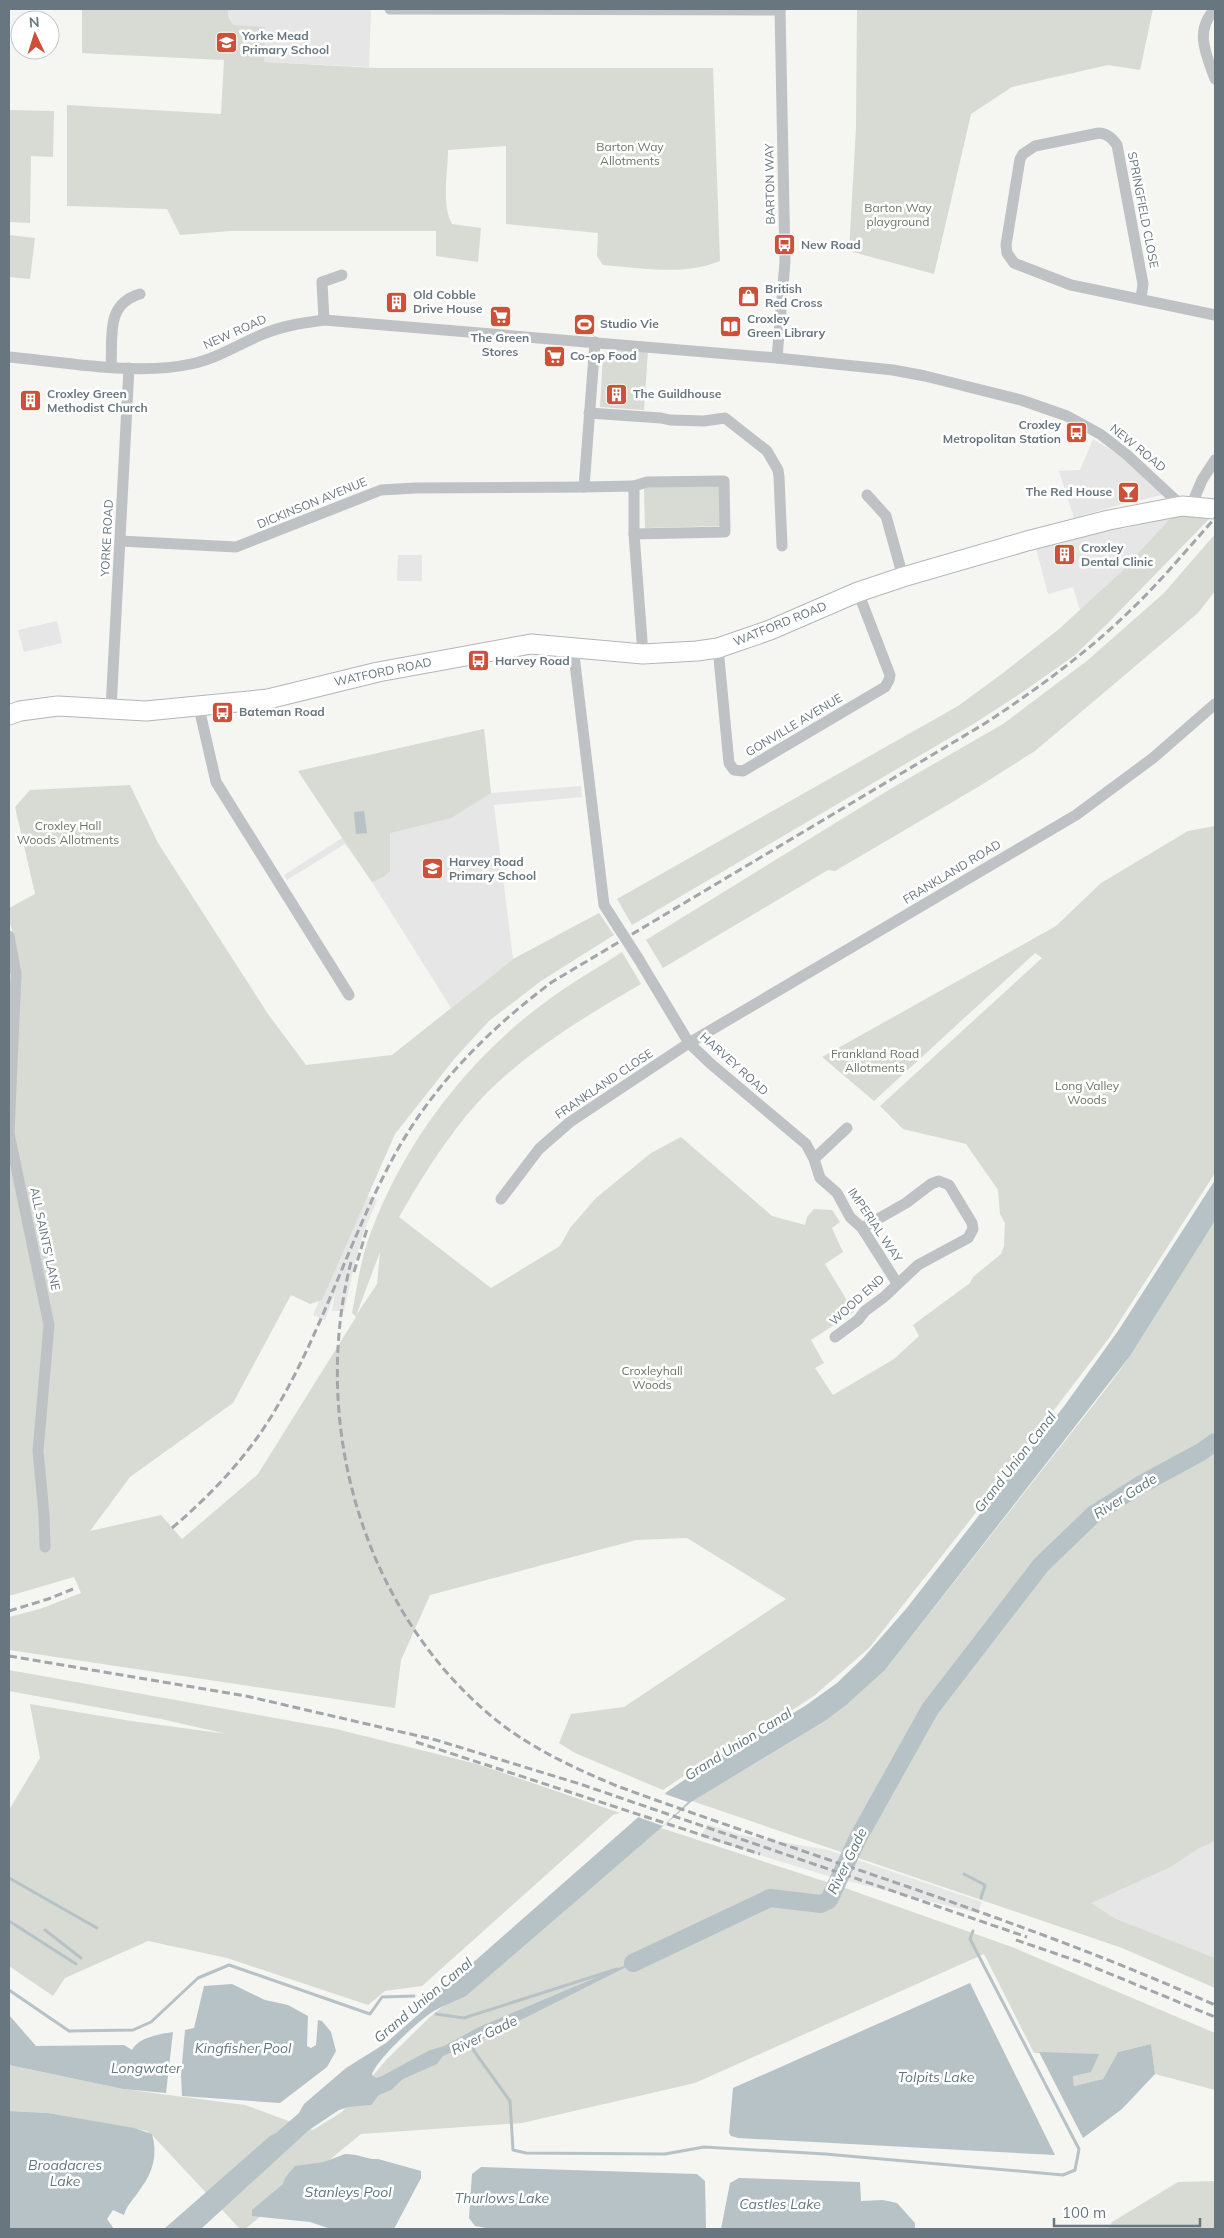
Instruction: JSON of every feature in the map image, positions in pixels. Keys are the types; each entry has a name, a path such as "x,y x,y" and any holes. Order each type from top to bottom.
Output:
{"main road":[{"name":"WATFORD ROAD","path":"9,714 58,706 146,711 199,708 268,699 378,672 517,646 541,644 644,654 666,654 718,648 770,630 858,592 903,577 1110,520 1186,506 1215,509"}],"street":[{"path":"390,9 780,10"},
{"path":"1215,9 1204,24 1202,39 1215,79"},
{"name":"BARTON WAY","path":"777,358 785,262 780,10"},
{"name":"SPRINGFIELD CLOSE","path":"1141,298 1143,284 1139,261 1117,146 1113,138 1099,132 1028,149 1020,159 1006,246 1010,259 1020,266 1071,285 1141,298 1215,315"},
{"path":"324,320 322,282 342,275"},
{"path":"111,366 114,316 118,306 130,296 140,294"},
{"name":"NEW ROAD","path":"9,358 129,368 160,368 203,361 263,334 288,326 324,320 595,342 893,370 925,376 1046,407 1067,416 1107,439 1186,506"},
{"path":"584,487 595,342"},
{"name":"YORKE ROAD","path":"111,709 129,368"},
{"path":"589,413 670,420 704,421 725,418 733,423 767,451 778,470 782,546"},
{"path":"1186,506 1215,460"},
{"name":"DICKINSON AVENUE","path":"120,541 236,547 253,542 381,490 634,486 647,482 724,481 725,532 634,534"},
{"path":"634,486 634,534 644,654"},
{"path":"867,495 886,516 903,577"},
{"name":"GONVILLE AVENUE","path":"718,648 729,763 734,770 742,771 885,687 890,680 890,674 858,592"},
{"name":"HARVEY ROAD","path":"574,647 604,905 689,1043 711,1064 806,1144 814,1159"},
{"name":"FRANKLAND ROAD","path":"689,1043 1076,815 1153,758 1215,704"},
{"path":"199,708 216,782 349,995"},
{"name":"ALL SAINTS' LANE","path":"9,936 16,974 9,1133 49,1325 38,1452 45,1547"},
{"name":"FRANKLAND CLOSE","path":"501,1199 539,1150 570,1122 689,1043"},
{"path":"814,1159 847,1128"},
{"name":"IMPERIAL WAY","path":"814,1159 820,1178 837,1193 850,1217 862,1228 897,1283"},
{"name":"WOOD END","path":"835,1338 858,1320 865,1310 884,1297 918,1265 968,1238 972,1234 973,1226 949,1185 943,1181 931,1184 906,1204 862,1228"}],"shaded area":[{"name":"Yorke Mead Primary School","path":"82,9 371,9 369,67 82,53"},
{"path":"1093,439 1119,455 1162,495 1074,518 1059,471 1080,470"},
{"path":"1169,516 1170,519 1165,526 1121,572 1080,610 1073,587 1048,594 1036,548 1122,526 1123,529"},
{"path":"398,555 422,555 422,581 397,581"},
{"path":"57,621 62,643 24,652 18,630"},
{"name":"Harvey Road Primary School","path":"484,729 491,793 581,786 582,797 494,805 513,959 451,1008 372,882 345,844 287,880 284,875 342,838 298,771"},
{"path":"365,1195 377,1200 364,1231 344,1311 332,1311 335,1293 325,1320 313,1315"},
{"path":"707,1824 741,1835 828,1850 982,1902 977,1913 828,1876 701,1837"},
{"path":"1215,1841 1215,1958 1114,1918 1090,1903 1171,1867 1198,1849"}],"green space":[{"name":"Barton Way Allotments","path":"82,9 228,9 228,17 233,25 265,27 264,62 375,68 713,68 720,261 706,266 677,270 603,265 597,256 598,233 506,224 506,146 448,150 446,198 449,216 452,224 481,228 478,262 436,256 436,231 230,231 180,235 167,209 67,206 67,105 221,114 224,60 82,53"},
{"name":"Barton Way playground","path":"857,9 1153,9 1140,70 1108,65 1012,87 971,114 934,274 849,251 856,128"},
{"path":"9,110 54,111 53,157 31,156 30,223 9,222"},
{"path":"9,235 35,238 30,279 9,277"},
{"path":"611,348 648,350 644,410 600,407 603,355"},
{"path":"719,485 720,526 645,528 644,487"},
{"path":"1183,513 1211,517 1075,655 975,723 632,925 617,899 958,706 1059,629 1121,572 1170,519"},
{"path":"1215,534 1215,591 1198,613 1035,751 978,787 835,871 828,870 663,968 646,940 892,788 1003,724 1088,660 1164,593"},
{"path":"484,729 491,793 451,818 390,833 390,871 372,882 298,771"},
{"name":"Croxleyhall Woods","path":"130,785 158,843 268,1014 306,1065 392,1055 513,959 599,913 614,935 541,981 489,1021 455,1058 395,1134 322,1300 310,1304 291,1295 233,1403 130,1477 90,1531 161,1515 182,1539 258,1474 356,1317 352,1313 360,1272 371,1232 404,1162 424,1129 446,1098 498,1041 558,993 622,952 641,984 548,1042 525,1059 484,1096 448,1140 422,1178 399,1217 491,1288 560,1246 570,1228 596,1198 651,1153 681,1137 772,1216 805,1225 807,1217 814,1209 832,1210 840,1222 832,1228 843,1252 825,1264 854,1312 811,1340 824,1363 815,1368 833,1395 894,1359 919,1336 913,1325 970,1283 973,1277 1001,1254 1004,1246 1005,1223 1000,1214 998,1190 966,1144 903,1129 880,1106 1042,958 1035,953 874,1101 822,1057 1056,926 1101,883 1188,831 1215,826 1215,1173 1109,1338 967,1524 869,1648 815,1695 785,1715 728,1746 663,1790 575,1753 559,1743 571,1714 624,1707 786,1599 687,1538 636,1540 430,1595 401,1660 395,1708 9,1650 9,1617 40,1609 81,1593 74,1577 9,1596 9,1168 19,1165 13,1135 13,933 9,920 9,908 35,894 15,807 30,790","holes":["380,1252 377,1284 357,1314"]},
{"path":"1215,1221 1215,1841 1198,1849 1171,1867 1091,1903 1114,1918 1215,1958 1215,1988 1122,1948 692,1801 825,1721 885,1670 1109,1385 1130,1356"},
{"path":"9,1670 336,1729 477,1764 620,1813 613,1815 422,1986 385,1991 368,2005 227,1958 148,1941 65,1978 53,1996 9,1966 9,1810 40,1758 30,1704 131,1721 227,1734 161,1719 9,1691"},
{"path":"661,1828 845,1888 1012,1947 1215,2033 1215,2090 1155,2074 1151,2044 1118,2052 1103,2079 1074,2086 1073,2076 1096,2054 1034,2053 984,1954 695,2083 522,2123 361,2134 245,2229 240,2229 147,2131 48,2113 9,2111 9,2065 123,2089 245,2105 313,2130 342,2112 387,2059 430,2017"},
{"path":"1215,2181 1215,2229 1108,2229 1112,2222 1178,2182"}],"water":[{"path":"364,811 367,833 356,834 354,812"},
{"path":"1215,1180 1215,1221 1130,1356 885,1670 825,1721 691,1802 466,1996 438,2009 419,2022 381,2060 372,2075 376,2078 382,2076 430,2050 444,2046 479,2027 654,1953 487,2037 443,2056 437,2064 403,2079 391,2090 379,2095 371,2105 348,2107 339,2110 309,2130 201,2229 164,2229 299,2113 304,2104 346,2068 386,2043 428,2006 440,1987 451,1982 668,1791 718,1757 805,1706 837,1683 863,1658 906,1609 1065,1405 1120,1328"},
{"name":"Tolpits Lake","path":"970,1983 1055,2155 738,2138 731,2136 729,2133 733,2088"},
{"name":"Kingfisher Pool","path":"232,1984 265,2000 288,2005 308,2016 307,2046 311,2048 316,2045 318,2020 322,2021 331,2032 336,2051 327,2067 280,2103 182,2096 181,2075 185,2030 194,2028 204,1986"},
{"name":"Longwater","path":"9,2015 36,2046 124,2045 132,2050 145,2039 173,2032 166,2093 123,2089 9,2065"},
{"path":"1151,2044 1155,2074 1122,2109 1083,2138 1039,2052 1099,2054 1091,2072 1073,2076 1074,2086 1103,2079 1118,2052"},
{"name":"Broadacres Lake","path":"9,2111 48,2113 134,2128 152,2134 154,2156 149,2176 129,2204 124,2215 113,2210 107,2219 114,2229 9,2229"},
{"name":"Stanleys Pool","path":"345,2154 378,2159 421,2171 421,2178 394,2229 331,2229 310,2222 252,2216 252,2210 283,2184 285,2178 295,2166 324,2162"},
{"name":"Thurlows Lake","path":"481,2167 697,2174 705,2181 706,2229 492,2229 475,2226 469,2218 472,2174"},
{"name":"Castles Lake","path":"739,2178 860,2182 861,2201 883,2200 897,2203 915,2223 915,2229 721,2229 730,2183"}],"pier":[{"path":"662,1793 688,1802 663,1826 635,1816"}],"waterway":[{"name":"River Gade","path":"633,1963 770,1898 821,1904 829,1900 858,1838 930,1709 1041,1565 1094,1514 1215,1442"},
{"path":"964,1874 985,1885 981,1898"},
{"path":"9,1878 97,1928"},
{"path":"9,1921 76,1964"},
{"path":"45,1930 81,1958"},
{"path":"471,2042 474,2051 510,2101 513,2150 526,2153 665,2154 704,2147 825,2154 1063,2175 1075,2170 1079,2149 970,1939 973,1931"},
{"name":"Grand Union Canal","path":"9,1990 69,2031 133,2030 151,2022 198,1978 229,1965 370,2014 382,1997 414,1996"},
{"path":"436,2014 464,2018 617,1969"}],"railway":[{"path":"172,1528 228,1474 264,1429 307,1350 363,1220 394,1156 409,1130 444,1082 484,1039 528,1000 552,982 984,724 1025,696 1103,636 1159,581 1215,518"},
{"path":"354,1272 367,1229"},
{"path":"351,1262 340,1322 337,1383 343,1444 356,1504 377,1561 405,1615 440,1665 498,1722 547,1753 617,1786 1068,1944 1215,2005"},
{"path":"9,1611 73,1589"},
{"path":"9,1656 246,1696 436,1740 580,1784 1027,1937"},
{"path":"416,1742 760,1854"},
{"path":"1016,1940 1086,1964 1215,2017"}],"place":[{"name":"Yorke Mead Primary School","path":"226,43"},
{"name":"New Road","path":"785,245"},
{"name":"British Red Cross","path":"749,296"},
{"name":"Old Cobble Drive House","path":"397,302"},
{"name":"The Green Stores","path":"500,317"},
{"name":"Studio Vie","path":"584,324"},
{"name":"Croxley Green Library","path":"731,326"},
{"name":"Co-op Food","path":"554,356"},
{"name":"The Guildhouse","path":"617,394"},
{"name":"Croxley Green Methodist Church","path":"31,401"},
{"name":"Croxley Metropolitan Station","path":"1077,432"},
{"name":"The Red House","path":"1128,492"},
{"name":"Croxley Dental Clinic","path":"1065,555"},
{"name":"Harvey Road","path":"479,661"},
{"name":"Bateman Road","path":"223,712"},
{"name":"Harvey Road Primary School","path":"433,869"}],"park label":[{"name":"Croxley Hall Woods Allotments","path":"68,833"},
{"name":"Frankland Road Allotments","path":"875,1061"},
{"name":"Long Valley Woods","path":"1087,1093"}]}
